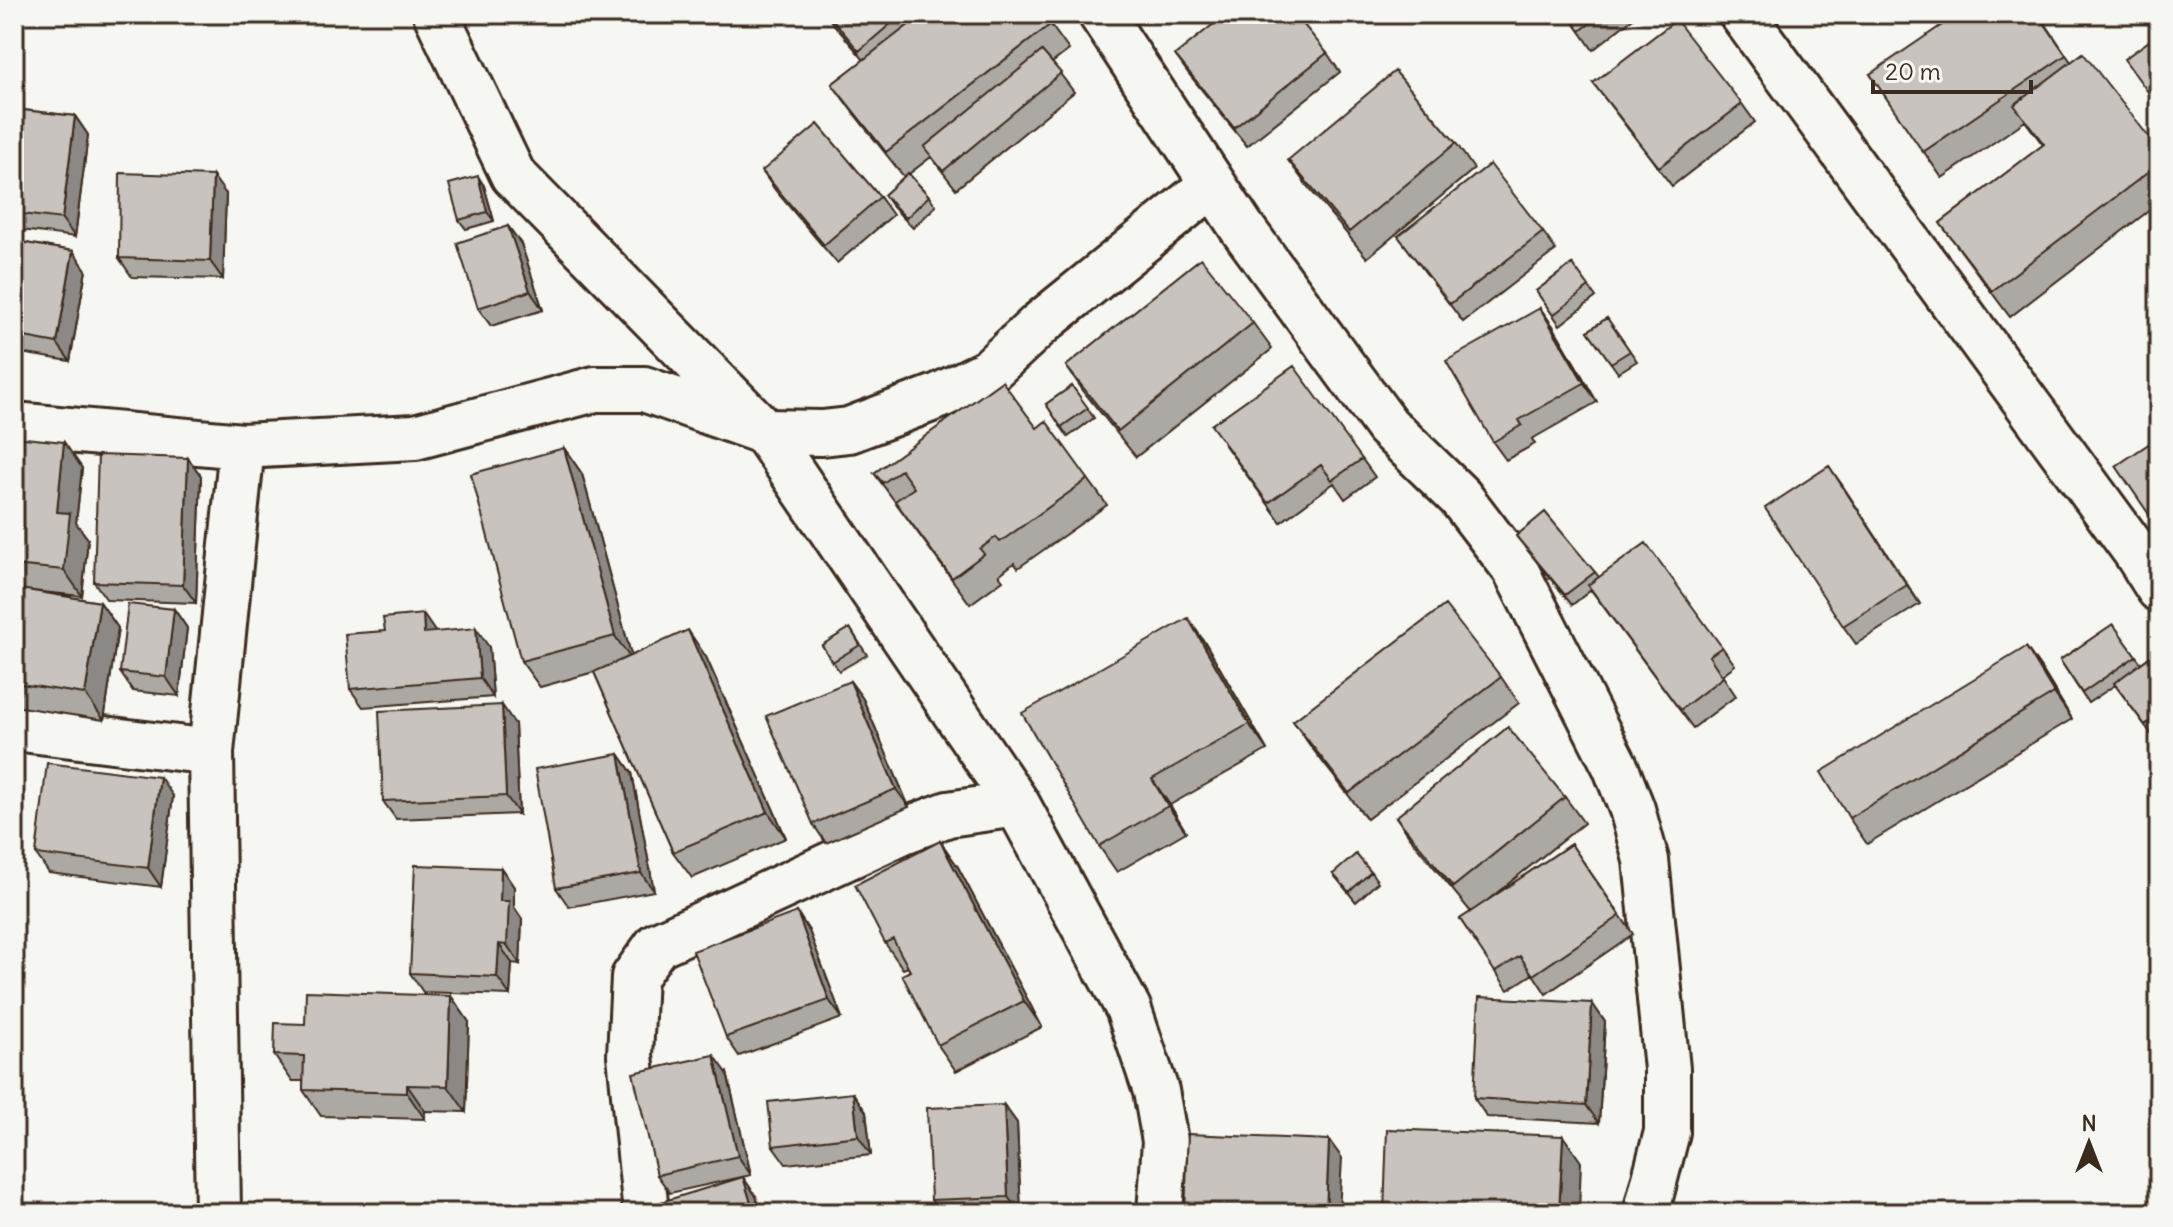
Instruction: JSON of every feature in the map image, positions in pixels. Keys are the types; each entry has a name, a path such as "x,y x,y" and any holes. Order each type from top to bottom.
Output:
{"street":[{"path":"436,14 513,175 765,432 1017,804 1128,1008 1156,1091 1165,1141 1160,1213"},
{"path":"1101,14 1242,228 1387,426 1460,497 1515,569 1615,766 1632,809 1646,860 1667,1069 1667,1132 1646,1213"},
{"path":"1742,14 2135,551 2159,589"},
{"path":"14,425 242,446 415,437 595,389 644,389 765,432 849,430 939,396 988,372 1041,323 1213,184"},
{"path":"218,1213 211,752 242,446"},
{"path":"14,728 211,752"},
{"path":"646,1213 630,1055 634,977 657,945 901,832 948,814 1017,804"}],"building":[{"path":"828,14 902,14 859,51"},
{"path":"923,14 1043,14 1051,24 886,152 832,84"},
{"path":"1226,14 1295,14 1327,53 1234,128 1175,55"},
{"path":"1568,14 1602,14 1580,31"},
{"path":"1958,14 2038,14 2066,55 1923,152 1870,74"},
{"path":"1676,20 1742,104 1659,167 1593,83"},
{"path":"2159,34 2159,107 2124,59"},
{"path":"1042,51 1061,73 943,171 924,147"},
{"path":"2083,53 2159,150 2159,164 1992,291 1940,223 2044,144 2014,105"},
{"path":"1395,71 1456,143 1349,232 1288,160"},
{"path":"14,109 75,116 62,219 14,213"},
{"path":"818,124 880,197 824,245 762,171"},
{"path":"1490,164 1543,232 1450,304 1398,236"},
{"path":"120,173 213,176 210,261 119,258"},
{"path":"908,173 929,196 906,218 884,195"},
{"path":"478,176 487,212 459,220 449,184"},
{"path":"508,226 530,291 478,308 457,243"},
{"path":"14,241 73,251 57,343 14,335"},
{"path":"1201,258 1253,323 1118,431 1066,366"},
{"path":"1572,264 1589,287 1553,315 1536,291"},
{"path":"1540,308 1584,383 1519,420 1522,425 1493,442 1446,361"},
{"path":"1607,318 1630,351 1611,363 1588,331"},
{"path":"1294,366 1362,459 1332,480 1321,465 1268,503 1211,425"},
{"path":"1002,381 1037,428 1046,421 1088,479 1000,542 996,537 980,549 984,554 952,578 895,501 914,488 901,470 883,483 874,473"},
{"path":"1072,386 1088,408 1061,427 1046,404"},
{"path":"14,437 64,442 57,512 70,513 64,570 14,565"},
{"path":"2159,437 2159,529 2116,466"},
{"path":"564,448 615,636 521,661 471,474"},
{"path":"98,455 188,458 183,585 94,582"},
{"path":"1829,466 1907,585 1843,626 1765,508"},
{"path":"1545,512 1595,572 1565,595 1516,536"},
{"path":"1646,543 1722,647 1709,656 1723,677 1680,710 1588,585"},
{"path":"14,588 100,602 85,694 14,683"},
{"path":"128,604 174,609 166,677 120,672"},
{"path":"1445,605 1501,677 1349,793 1293,721"},
{"path":"423,614 424,633 476,628 480,678 350,689 345,634 385,631 383,618"},
{"path":"1188,618 1249,724 1152,779 1168,806 1099,846 1022,713"},
{"path":"2113,624 2136,656 2082,693 2060,660"},
{"path":"850,628 860,645 832,662 822,645"},
{"path":"688,630 768,812 673,852 594,672"},
{"path":"2026,647 2054,693 1849,818 1821,772"},
{"path":"2159,650 2159,714 2145,725 2114,683"},
{"path":"850,681 896,789 813,824 766,716"},
{"path":"502,705 506,796 383,801 379,711"},
{"path":"1508,727 1565,797 1453,887 1396,817"},
{"path":"619,754 641,873 556,888 535,769"},
{"path":"47,763 160,777 148,868 36,854"},
{"path":"940,841 1024,1001 938,1045 902,975 910,971 893,939 885,943 855,885"},
{"path":"1571,844 1620,916 1533,975 1520,956 1495,972 1460,919"},
{"path":"1356,854 1371,872 1349,892 1333,874"},
{"path":"415,865 501,868 500,901 509,901 507,945 499,944 497,977 410,973"},
{"path":"797,912 829,1000 726,1037 693,951"},
{"path":"306,991 451,996 448,1086 407,1085 407,1093 303,1090 304,1056 274,1055 275,1023 305,1024"},
{"path":"1479,997 1592,1003 1586,1105 1474,1098"},
{"path":"714,1055 738,1156 657,1175 633,1073"},
{"path":"853,1093 858,1136 773,1146 768,1102"},
{"path":"1004,1105 1008,1197 931,1200 927,1108"},
{"path":"1387,1129 1563,1136 1559,1213 1384,1213"},
{"path":"1188,1134 1329,1140 1326,1213 1185,1213"},
{"path":"743,1177 754,1213 662,1213 658,1203"}]}
